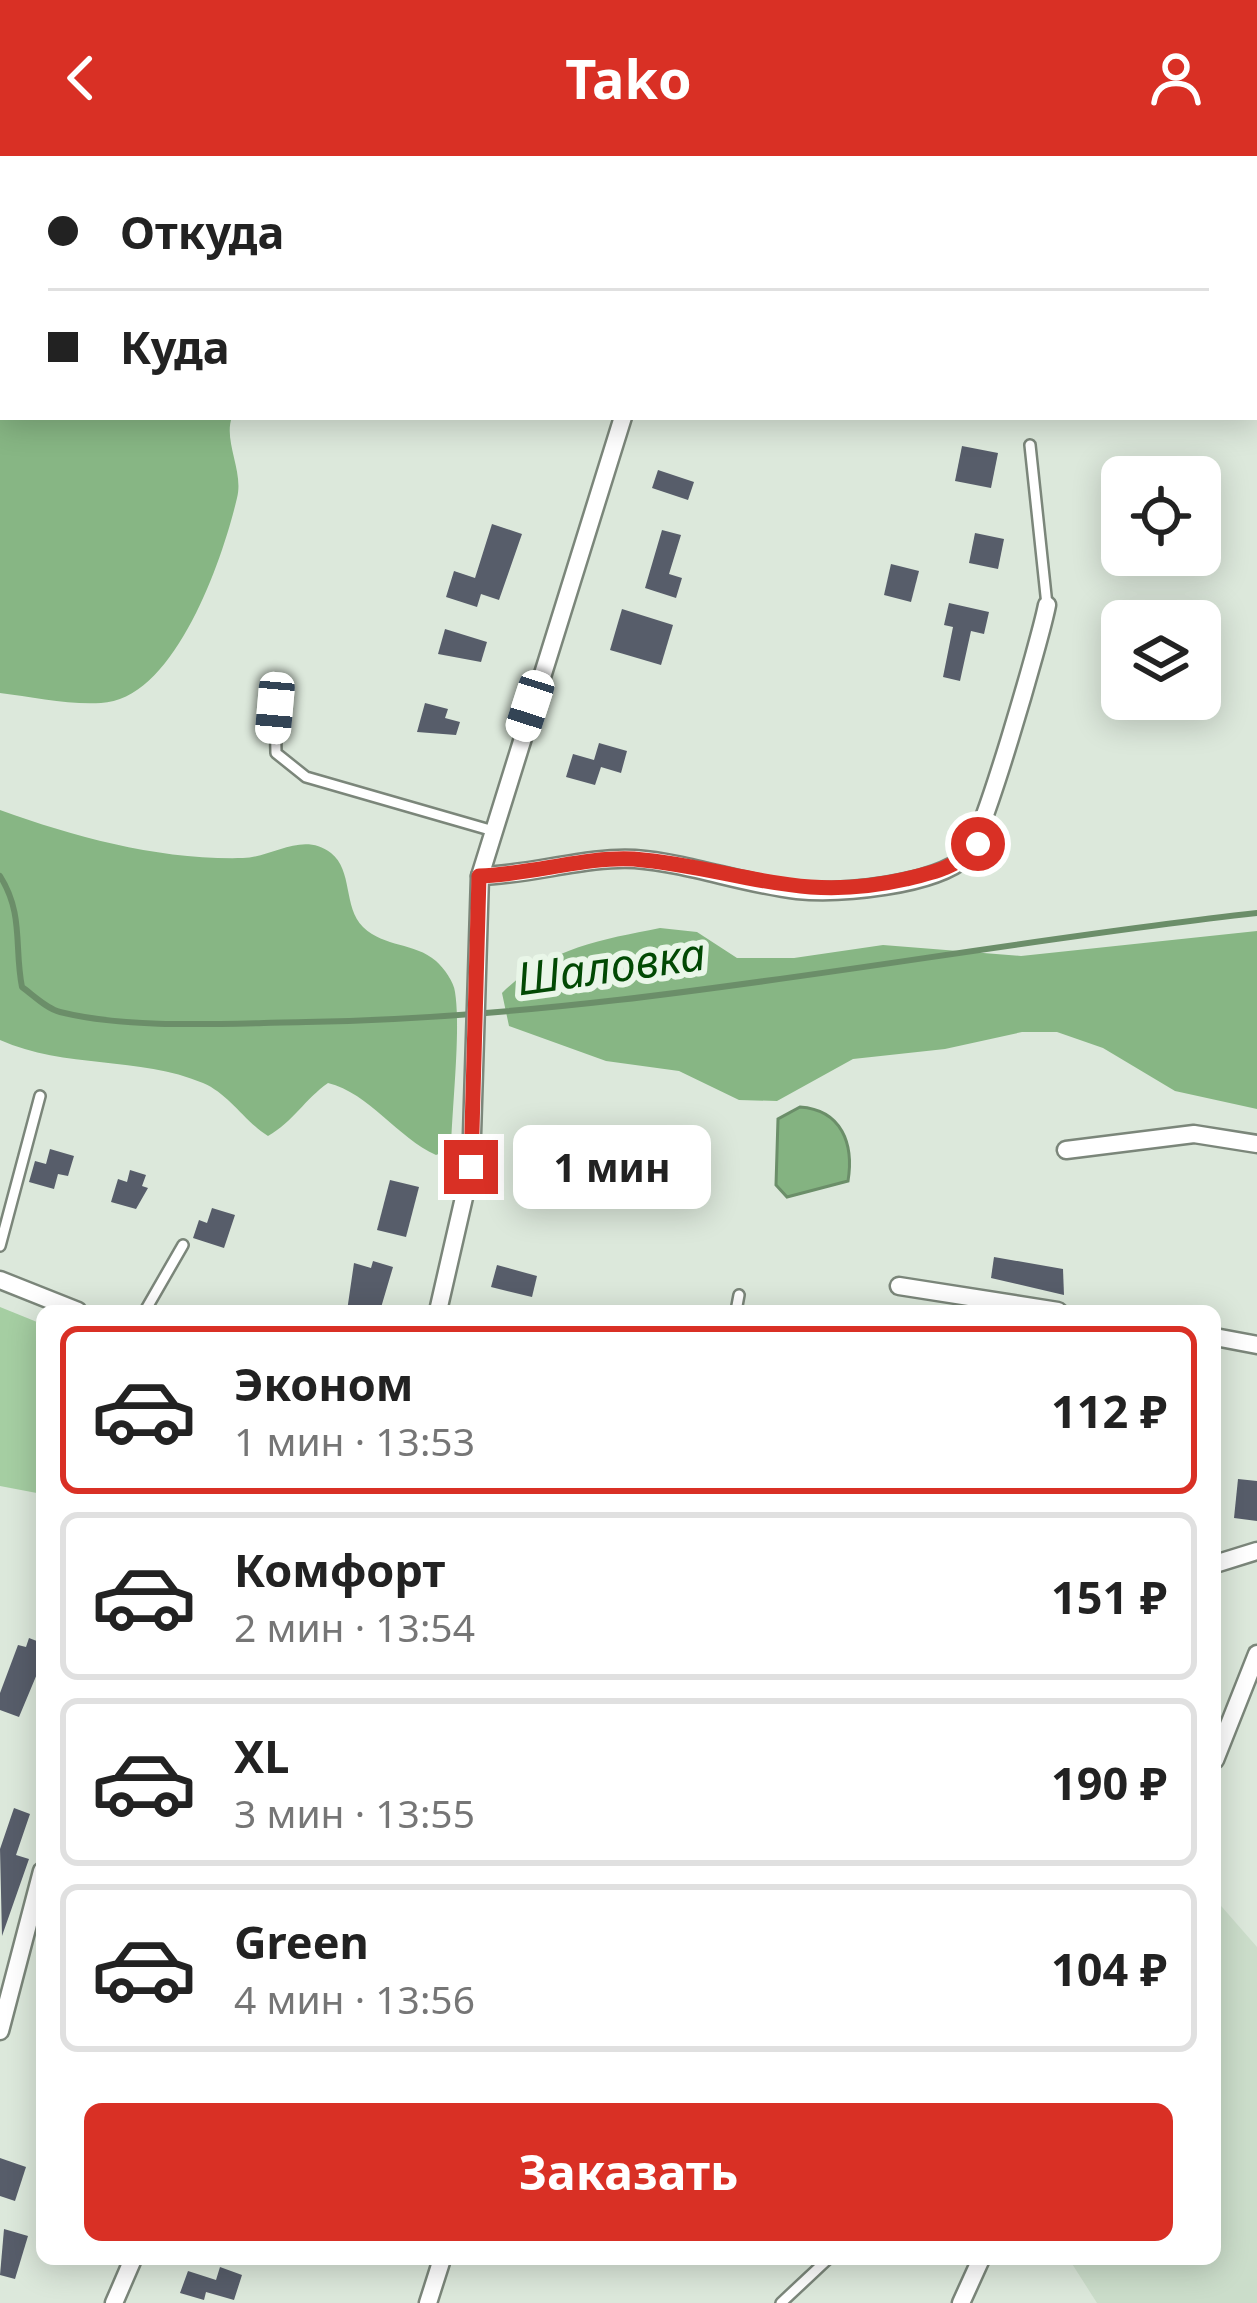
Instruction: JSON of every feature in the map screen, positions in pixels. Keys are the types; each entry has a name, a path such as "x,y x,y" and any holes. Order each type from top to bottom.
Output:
{"street":[{"path":"439,1305 471,1167 479,876 621,420"},
{"path":"479,876 526,875 638,860 829,892 947,869 978,844 1012,719 1039,648 1047,605"},
{"path":"1066,1150 1194,1134 1257,1144"},
{"path":"0,1280 63,1305"},
{"path":"899,1286 1020,1305"},
{"path":"1221,1338 1257,1345"},
{"path":"1221,1562 1257,1550"},
{"path":"1221,1745 1257,1654"},
{"path":"0,2031 36,1894"},
{"path":"114,2303 131,2265"},
{"path":"428,2303 440,2265"},
{"path":"961,2303 978,2265"}],"lane":[{"path":"1030,445 1047,605"},
{"path":"275,708 276,753 306,777 490,830"},
{"path":"0,1246 40,1096"},
{"path":"149,1305 183,1245"},
{"path":"737,1305 740,1294"},
{"path":"781,2303 822,2265"}],"shaded area":[{"path":"0,420 231,420 238,488 220,555 192,622 152,678 128,696 101,703 0,693"},
{"path":"0,810 59,830 150,851 243,858 310,844 331,853 342,869 363,927 427,955 453,984 457,1026 451,1149 436,1155 357,1096 328,1083 268,1136 203,1083 153,1069 50,1055 0,1040"},
{"path":"660,928 697,932 737,958 794,958 883,945 1021,956 1257,931 1257,1109 1175,1091 1103,1048 1057,1032 1022,1032 945,1049 853,1059 777,1101 739,1100 679,1071 606,1061 509,1026 502,993 537,966 595,942"},
{"path":"800,1107 826,1115 842,1131 849,1154 848,1181 787,1197 776,1185 778,1119"},
{"path":"0,1307 36,1322 36,1493 0,1486"},
{"path":"1221,1906 1257,1947 1257,2303 1097,2303 1073,2265 1221,2265"}],"building":[{"path":"962,446 998,453 991,488 955,481"},
{"path":"658,470 694,482 688,500 652,488"},
{"path":"492,524 522,534 499,600 481,594 477,607 446,597 454,571 475,578"},
{"path":"662,530 681,535 669,574 682,578 676,598 645,588"},
{"path":"975,533 1004,539 998,569 969,563"},
{"path":"891,564 919,571 911,602 884,595"},
{"path":"949,603 989,612 984,634 971,631 960,681 943,677 953,627 944,625"},
{"path":"622,609 673,625 661,665 610,650"},
{"path":"445,629 487,642 481,662 438,654"},
{"path":"425,703 448,709 445,718 460,722 456,735 417,732"},
{"path":"599,743 627,751 621,773 601,767 595,785 566,777 573,754 594,760"},
{"path":"50,1149 74,1156 68,1176 58,1174 54,1189 29,1182 35,1161 46,1164"},
{"path":"130,1170 146,1175 142,1186 148,1188 136,1209 111,1202 118,1179 127,1182"},
{"path":"390,1180 419,1187 406,1237 377,1230"},
{"path":"212,1208 235,1215 224,1248 193,1238 199,1220 207,1223"},
{"path":"994,1257 1063,1269 1064,1295 991,1278"},
{"path":"373,1261 393,1267 382,1305 348,1305 354,1263 371,1268"},
{"path":"497,1265 537,1276 532,1297 491,1287"},
{"path":"1238,1479 1257,1481 1257,1521 1234,1518"},
{"path":"29,1638 36,1641 36,1676 19,1717 0,1710 0,1693 18,1645 26,1647"},
{"path":"14,1808 30,1814 16,1855 29,1859 2,1936 0,1849"},
{"path":"0,2158 26,2167 15,2201 0,2196"},
{"path":"4,2229 28,2236 15,2279 0,2275"},
{"path":"220,2267 242,2275 234,2300 206,2292 204,2300 180,2293 188,2271 216,2280"}],"waterway":[{"name":"Шаловка","path":"0,876 15,917 22,987 60,1012 150,1023 425,1017 545,1008 1257,913"}],"route":[{"path":"471,1167 479,876 526,875 618,859 829,892 947,869 978,844"}]}
